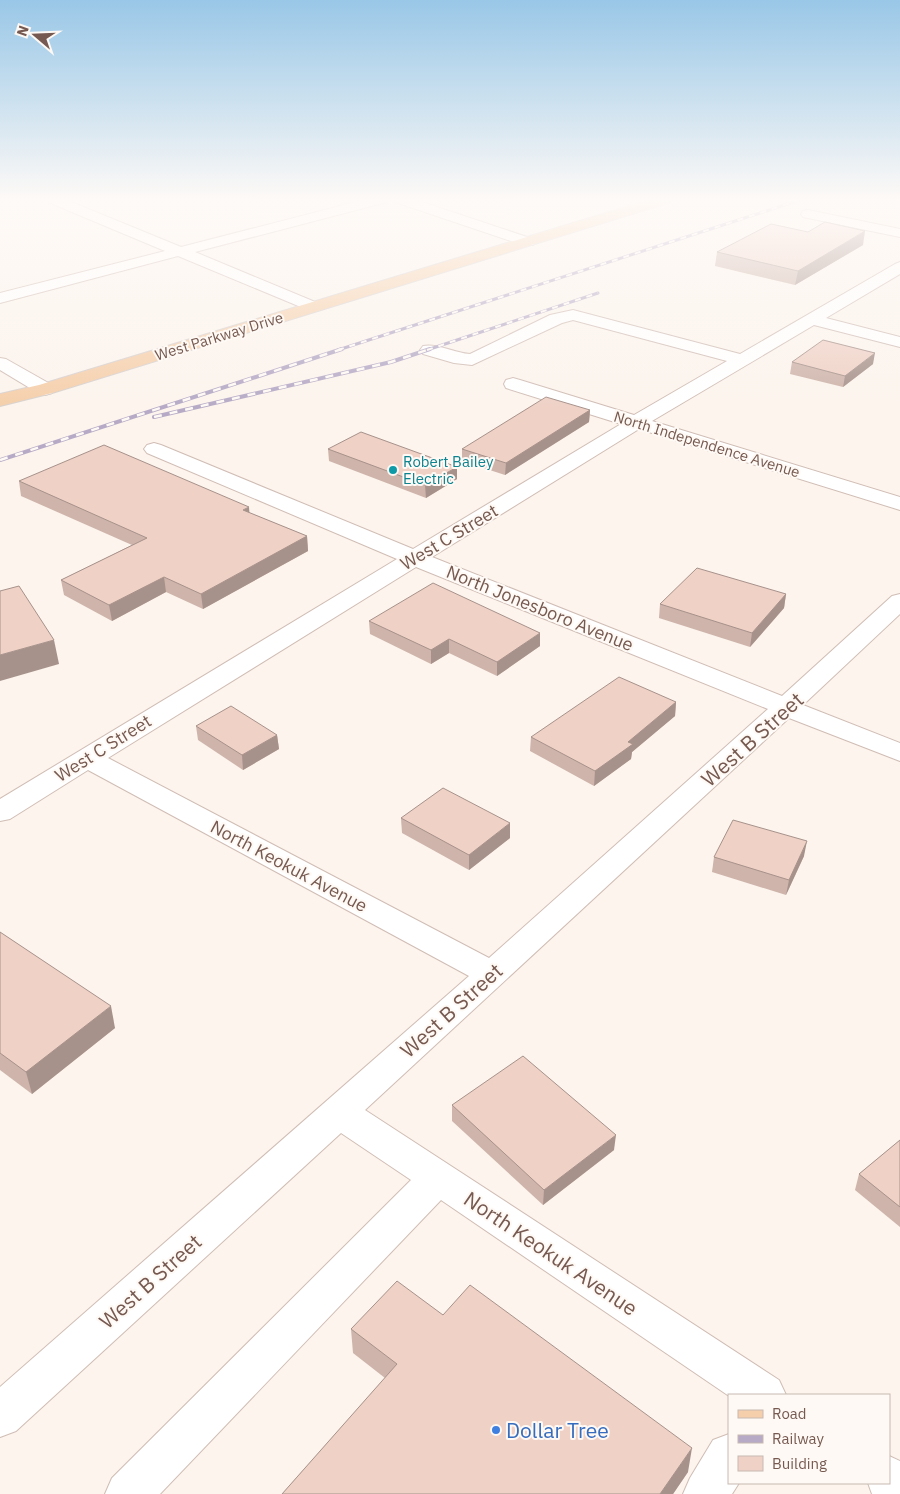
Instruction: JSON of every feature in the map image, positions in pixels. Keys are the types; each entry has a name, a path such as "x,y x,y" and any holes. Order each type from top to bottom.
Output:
{"main road":[{"name":"West Parkway Drive","path":"0,400 45,389 440,269"}],"street":[{"path":"0,298 113,269"},
{"path":"224,269 314,307"},
{"name":"West C Street","path":"0,812 637,422 895,269"},
{"path":"429,350 454,358 472,360 556,319 573,315 742,360"},
{"path":"811,319 900,342"},
{"path":"0,363 45,389"},
{"name":"North Independence Avenue","path":"513,384 900,504"},
{"name":"North Jonesboro Avenue","path":"154,449 414,558 787,706 900,753"},
{"name":"West B Street","path":"0,1416 492,974 900,601"},
{"name":"North Keokuk Avenue","path":"86,758 492,974"},
{"name":"North Keokuk Avenue","path":"339,1112 762,1394"},
{"path":"128,1494 438,1178"},
{"path":"706,1494 728,1458"}],"building":[{"path":"823,340 875,353 845,376 792,362"},
{"path":"546,397 590,410 506,463 462,449"},
{"path":"361,432 457,467 425,485 328,449"},
{"path":"104,445 249,507 243,510 307,536 201,594 164,577 109,605 61,580 147,538 19,481"},
{"path":"697,568 786,594 752,633 660,604"},
{"path":"433,583 540,633 497,662 449,639 431,650 369,621"},
{"path":"19,586 54,640 0,655 0,591"},
{"path":"619,677 676,702 628,742 633,744 595,771 531,737"},
{"path":"231,706 277,735 242,755 196,726"},
{"path":"443,788 510,823 469,855 401,818"},
{"path":"733,820 807,841 789,880 714,857"},
{"path":"0,932 111,1006 26,1072 0,1053"},
{"path":"523,1056 616,1135 544,1190 452,1105"},
{"path":"900,1140 900,1207 859,1174"},
{"name":"Dollar Tree","path":"397,1281 443,1315 470,1285 692,1448 660,1494 282,1494 397,1364 351,1329"}],"railway":[{"path":"338,350 588,269"},
{"path":"154,417 391,362 598,293"},
{"path":"0,460 342,349"}],"place":[{"name":"Robert Bailey Electric","path":"393,470"},
{"name":"Dollar Tree","path":"496,1430"}]}
